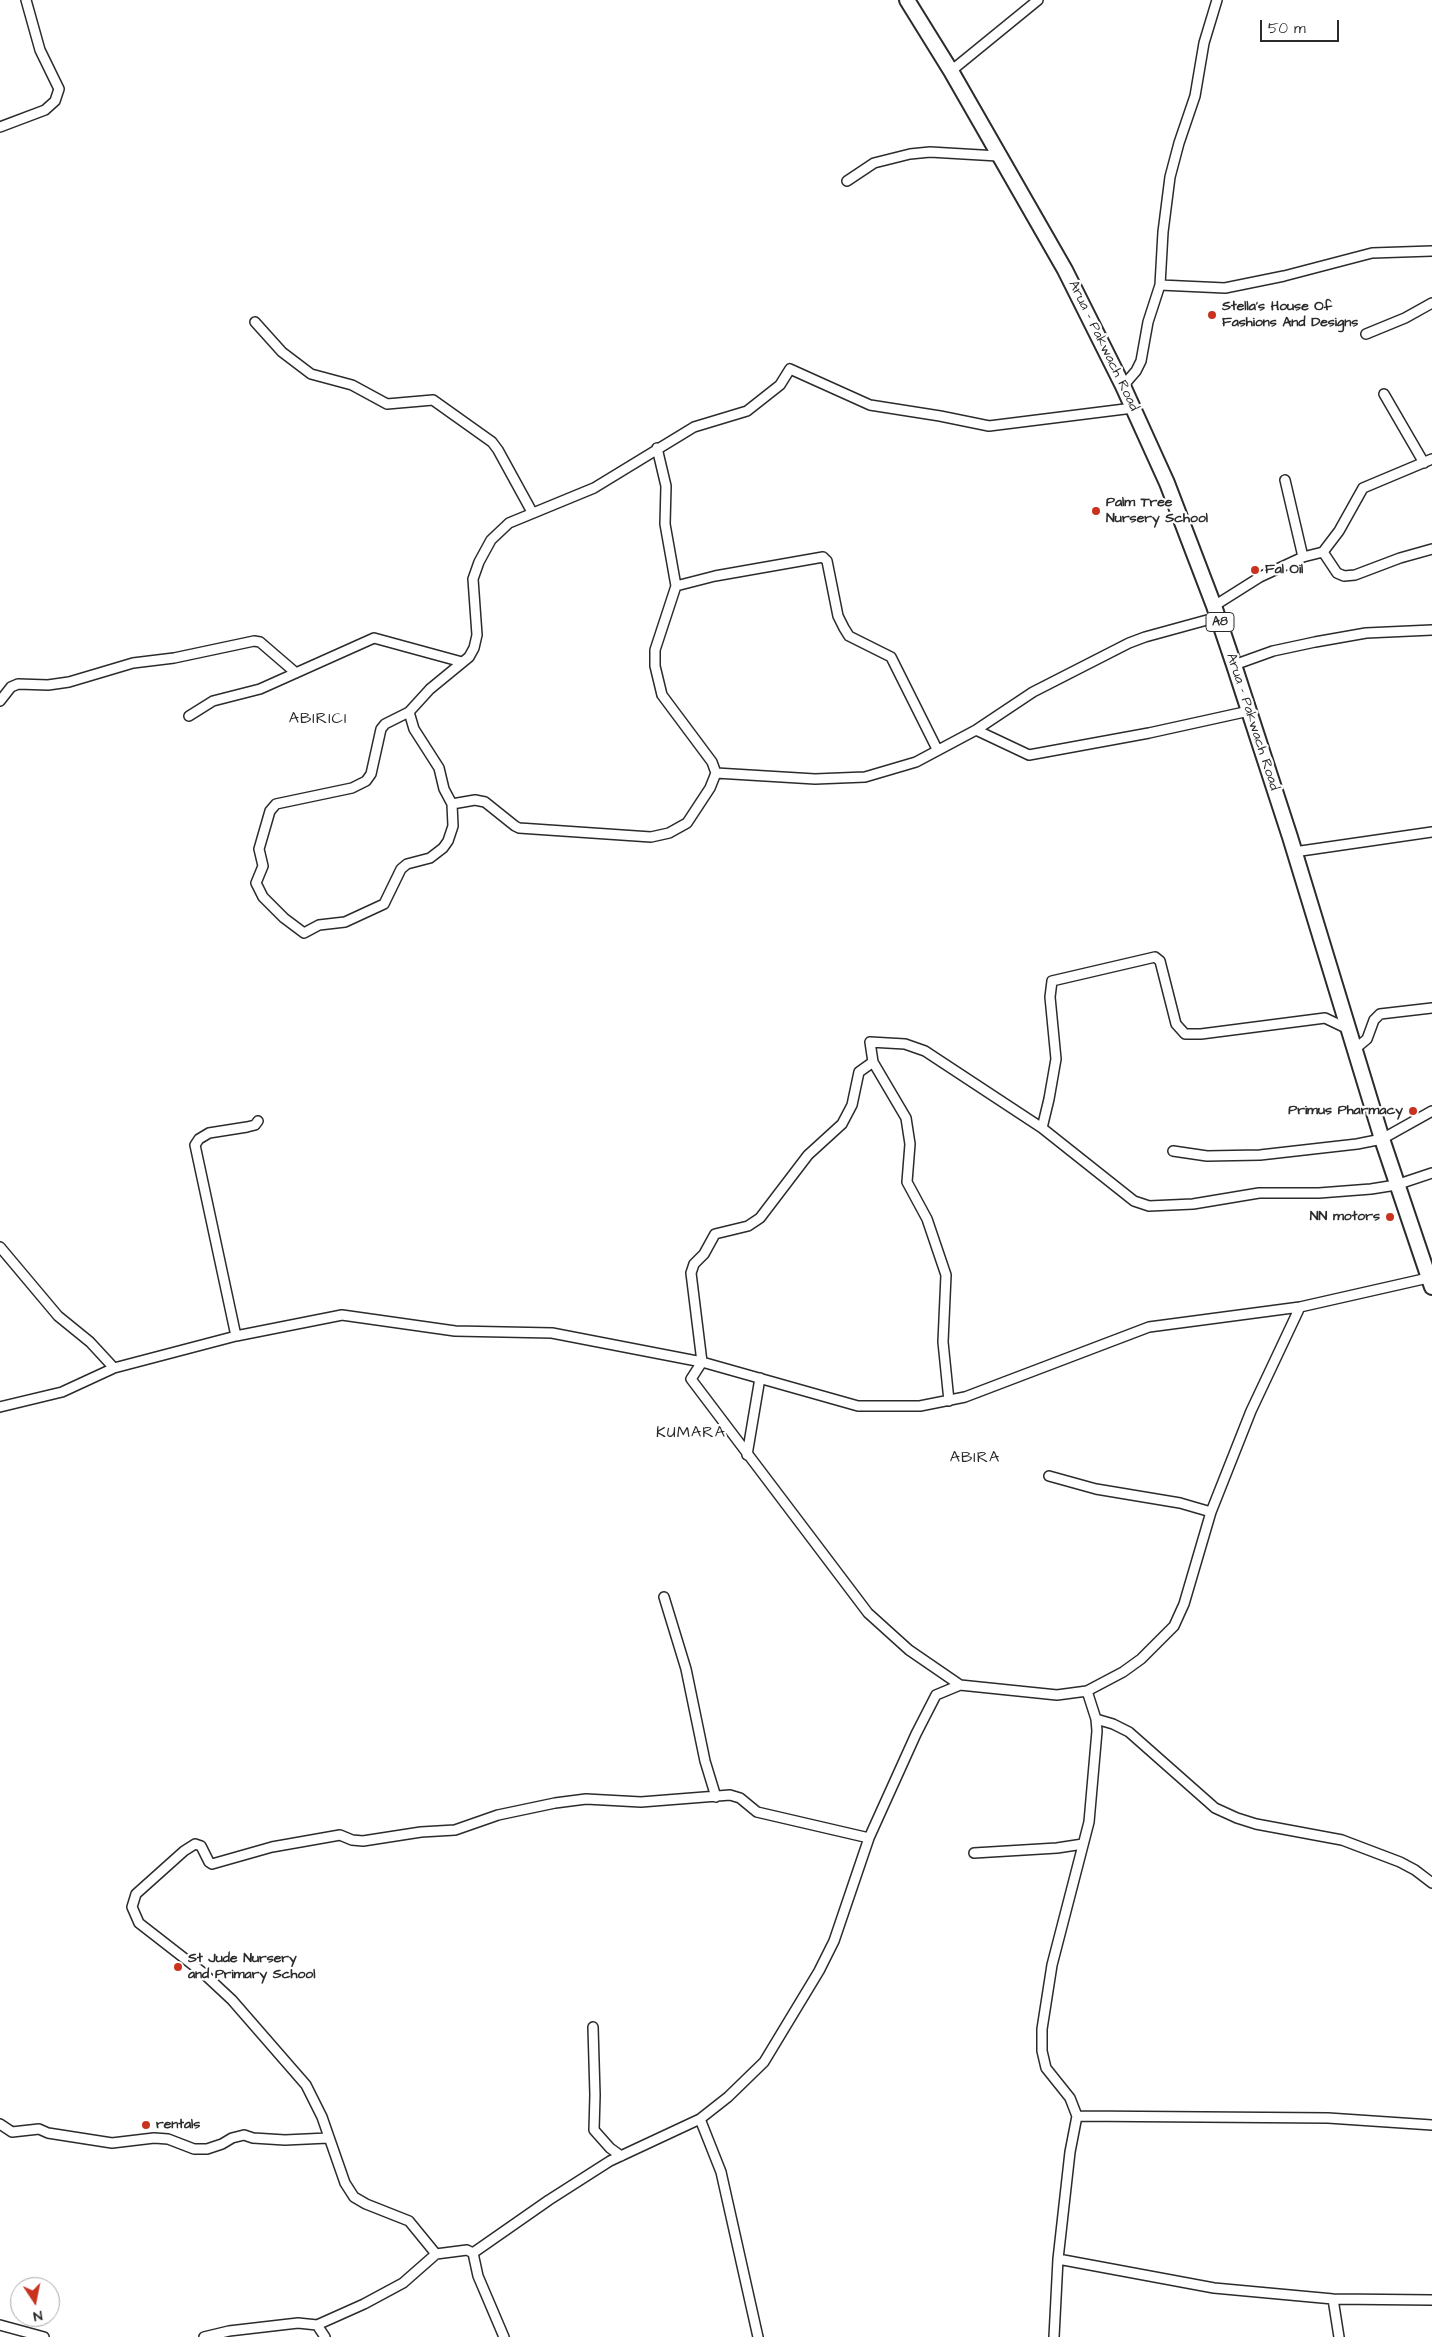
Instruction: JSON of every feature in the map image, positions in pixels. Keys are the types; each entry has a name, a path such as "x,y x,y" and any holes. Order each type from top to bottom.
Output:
{"main road":[{"name":"Arua - Pakwach Road","path":"906,0 951,70 998,156 1030,207 1123,386 1167,483 1234,665 1294,852 1396,1185 1430,1283"}],"street":[{"path":"0,127 45,110 55,101 59,89 40,50 26,0"},
{"path":"951,70 1038,0"},
{"path":"1123,386 1136,371 1141,361 1148,322 1160,285 1163,232 1170,176 1179,143 1196,96 1204,43 1217,0"},
{"path":"847,181 874,163 910,154 930,152 998,156"},
{"path":"1160,285 1225,288 1284,276 1372,253 1432,251"},
{"path":"1366,334 1405,318 1432,303"},
{"path":"255,322 282,352 311,374 352,385 387,404 433,400 492,442 532,512"},
{"path":"409,712 414,729 440,768 444,789 452,804 453,826 443,848 430,858 407,864 401,869 384,904 345,922 319,925 304,932 284,918 258,888 256,879 263,866 259,849 266,821 276,804 352,788 366,781 370,774 381,729 385,724 409,712 430,689 469,656 474,648 477,635 473,579 479,562 499,532 509,523 594,488 694,427 747,411 780,385 787,373 793,369 870,405 989,426 1133,408"},
{"path":"716,772 815,779 864,777 916,762 937,749 976,730 1034,692 1129,643 1216,612 1260,577 1303,557 1323,552 1339,532 1363,488 1428,461 1384,394"},
{"path":"657,448 666,486 665,524 676,586 655,650 654,666 662,695 699,744 716,772"},
{"path":"1285,480 1303,557"},
{"path":"1323,552 1338,574 1344,576 1355,575 1400,558 1432,549"},
{"path":"676,586 715,576 823,557 827,561 836,608 844,628 849,636 891,657 937,749"},
{"path":"1234,665 1273,651 1315,642 1366,633 1432,630"},
{"path":"190,716 213,702 260,689 374,638 462,662"},
{"path":"0,701 11,687 18,684 48,685 69,682 133,663 174,658 254,641 260,642 296,673"},
{"path":"976,730 1029,755 1150,734 1249,711"},
{"path":"452,804 475,800 485,802 519,828 651,837 669,833 686,822 710,788 716,772"},
{"path":"1294,852 1432,832"},
{"path":"1042,1128 1056,1059 1050,997 1052,981 1154,957 1160,961 1176,1024 1185,1034 1201,1034 1325,1018 1348,1030"},
{"path":"1355,1049 1367,1038 1374,1020 1380,1014 1432,1008"},
{"path":"949,1401 943,1342 946,1274 927,1219 907,1182 910,1144 906,1118 873,1062 870,1042 905,1044 917,1047 938,1058 967,1080 1042,1128 1122,1192 1134,1200 1149,1206 1193,1204 1256,1193 1320,1193 1396,1185 1432,1173"},
{"path":"873,1062 859,1072 852,1104 842,1124 808,1155 760,1218 748,1226 715,1234 704,1254 694,1264 691,1273 702,1362 692,1381 828,1558 854,1598 908,1650 960,1685 1057,1695 1087,1691 1123,1672 1141,1659 1174,1626 1184,1604 1211,1512 1251,1411 1300,1307"},
{"path":"1173,1151 1207,1156 1260,1155 1382,1139 1432,1112"},
{"path":"236,1336 195,1146 198,1139 209,1133 248,1127 255,1125 258,1121"},
{"path":"0,1246 58,1316 90,1342 114,1368"},
{"path":"0,1407 62,1392 114,1368 236,1336 345,1315 455,1331 552,1333 702,1362 858,1406 910,1407 949,1401 1060,1362 1140,1329 1179,1321 1300,1307 1430,1283"},
{"path":"747,1455 760,1378"},
{"path":"1050,1476 1096,1489 1180,1502 1211,1512"},
{"path":"664,1596 686,1669 705,1761 716,1797"},
{"path":"473,2253 549,2200 621,2156 700,2120 751,2077 764,2062 777,2043 834,1941 869,1838 933,1699 938,1694 960,1685"},
{"path":"1054,2337 1058,2259 1070,2152 1077,2116 1070,2098 1046,2068 1042,2051 1042,2039 1052,1965 1090,1813 1091,1782 1097,1740 1096,1719 1087,1691"},
{"path":"1096,1719 1114,1724 1128,1732 1151,1750 1194,1790 1222,1811 1256,1824 1342,1840 1400,1862 1415,1870 1432,1883"},
{"path":"436,2254 409,2221 354,2197 345,2183 315,2100 306,2085 232,2000 202,1972 149,1932 134,1916 132,1900 156,1875 194,1844 201,1846 212,1864 272,1847 340,1835 363,1842 414,1833 455,1830 498,1815 595,1799 641,1802 736,1796 757,1812 869,1838"},
{"path":"974,1853 1057,1848 1083,1844"},
{"path":"593,2027 596,2094 594,2130 610,2148 621,2156"},
{"path":"1077,2116 1328,2118 1422,2126 1432,2125"},
{"path":"700,2120 721,2172 758,2337"},
{"path":"0,2124 12,2132 39,2129 48,2133 112,2143 154,2138 168,2139 194,2149 208,2149 232,2138 244,2135 253,2138 285,2140 328,2138"},
{"path":"204,2337 258,2327 298,2324 317,2325 364,2304 403,2283 436,2254 467,2250 473,2253"},
{"path":"473,2253 478,2276 504,2337"},
{"path":"1058,2259 1214,2288 1333,2299 1432,2300"},
{"path":"1333,2299 1339,2337"},
{"path":"0,2325 44,2337"},
{"path":"317,2325 325,2337"}],"place":[{"name":"Stella's House Of Fashions And Designs","path":"1212,315"},
{"name":"Palm Tree Nursery School","path":"1096,511"},
{"name":"Fal Oil","path":"1255,570"},
{"name":"Primus Pharmacy","path":"1413,1111"},
{"name":"NN motors","path":"1390,1217"},
{"name":"St Jude Nursery and Primary School","path":"178,1967"},
{"name":"rentals","path":"146,2125"}],"district":[{"name":"ABIRICI","path":"318,720"},
{"name":"KUMARA","path":"691,1434"},
{"name":"ABIRA","path":"975,1459"}]}
